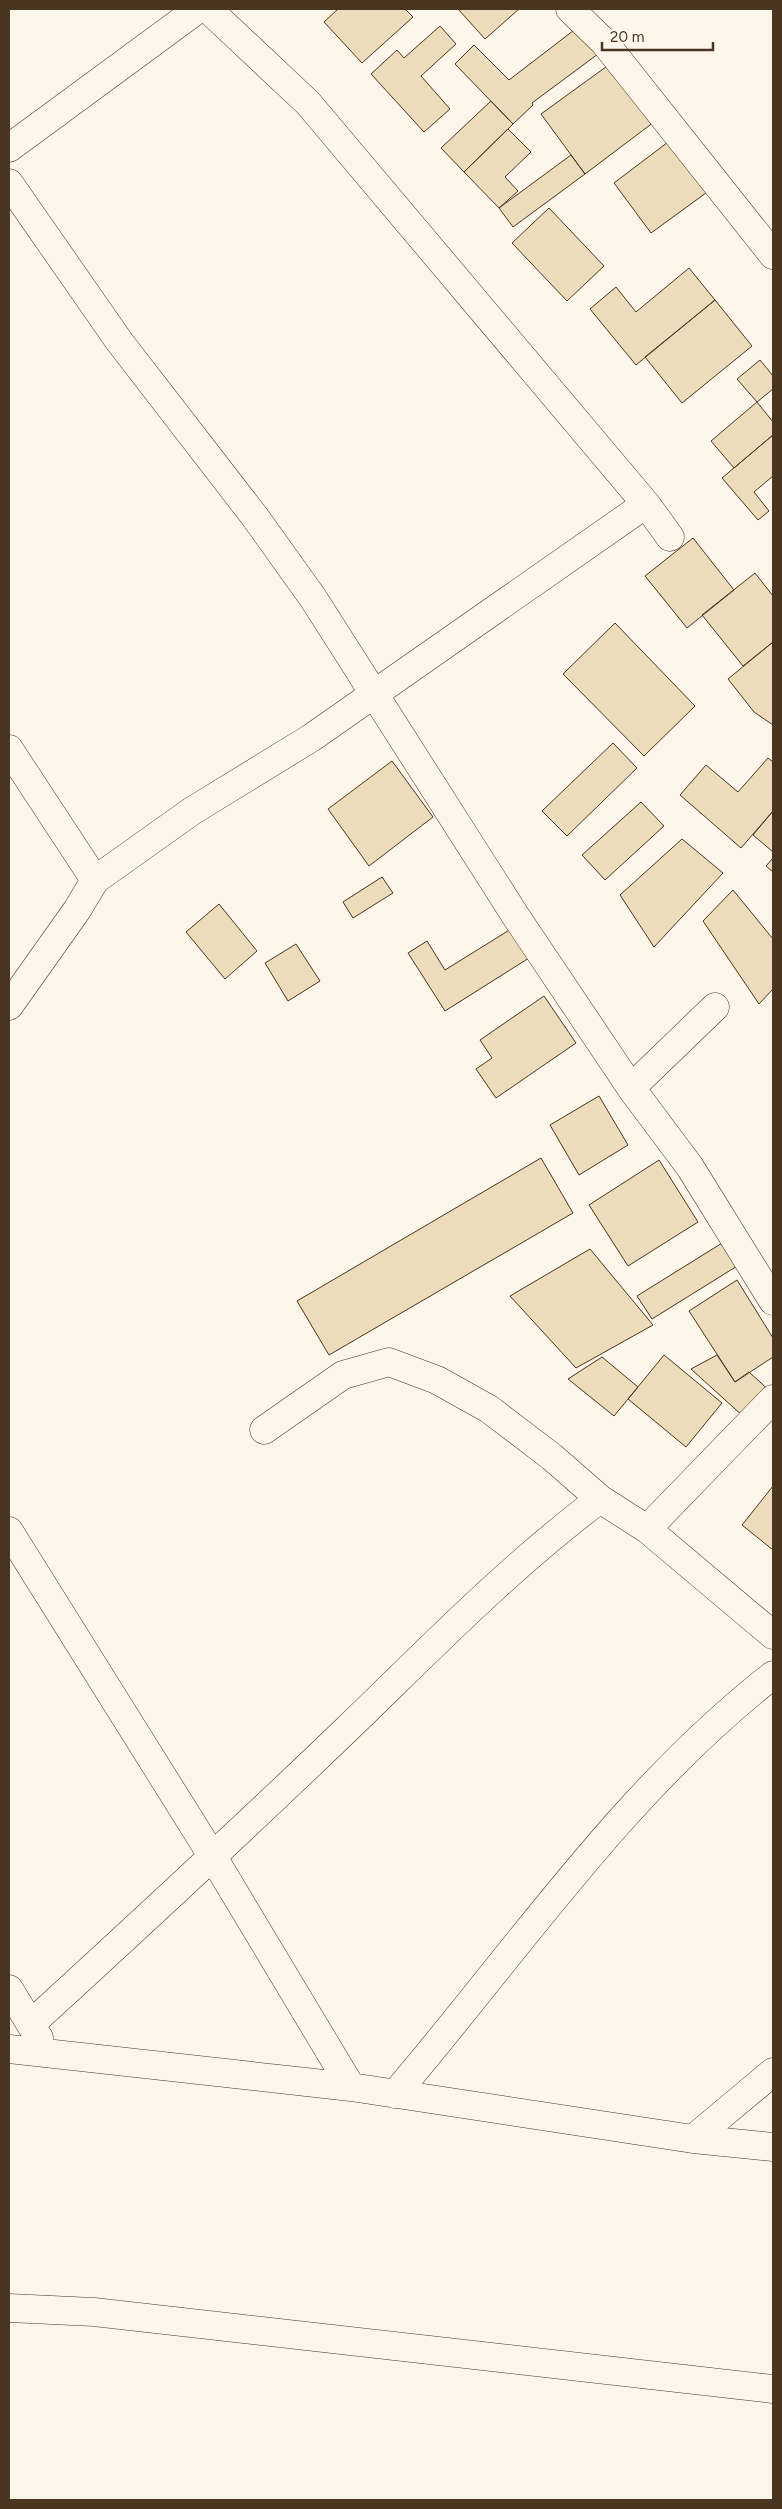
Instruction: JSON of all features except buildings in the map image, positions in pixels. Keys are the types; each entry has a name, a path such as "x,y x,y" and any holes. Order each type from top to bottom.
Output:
{"street":[{"path":"9,148 198,9"},
{"path":"208,9 308,103 646,504 670,537"},
{"path":"570,9 604,42 773,255"},
{"path":"9,183 119,340 255,517 313,598 375,692 515,915 631,1088 690,1167 773,1301"},
{"path":"9,1006 77,910 95,880 192,811 311,738 646,504"},
{"path":"9,749 95,880"},
{"path":"631,1088 715,1007"},
{"path":"264,1430 343,1375 389,1362 436,1380 489,1409 552,1456 600,1499 647,1528 773,1635"},
{"path":"647,1528 773,1399"},
{"path":"30,2024 213,1857 446,1635 564,1526 600,1499"},
{"path":"9,1531 213,1857 351,2087"},
{"path":"395,2094 460,2018 537,1918 621,1821 688,1751 773,1675"},
{"path":"9,1989 47,2053"},
{"path":"9,2049 351,2087 693,2138 773,2147"},
{"path":"693,2138 773,2072"},
{"path":"9,2308 94,2312 773,2389"}]}
